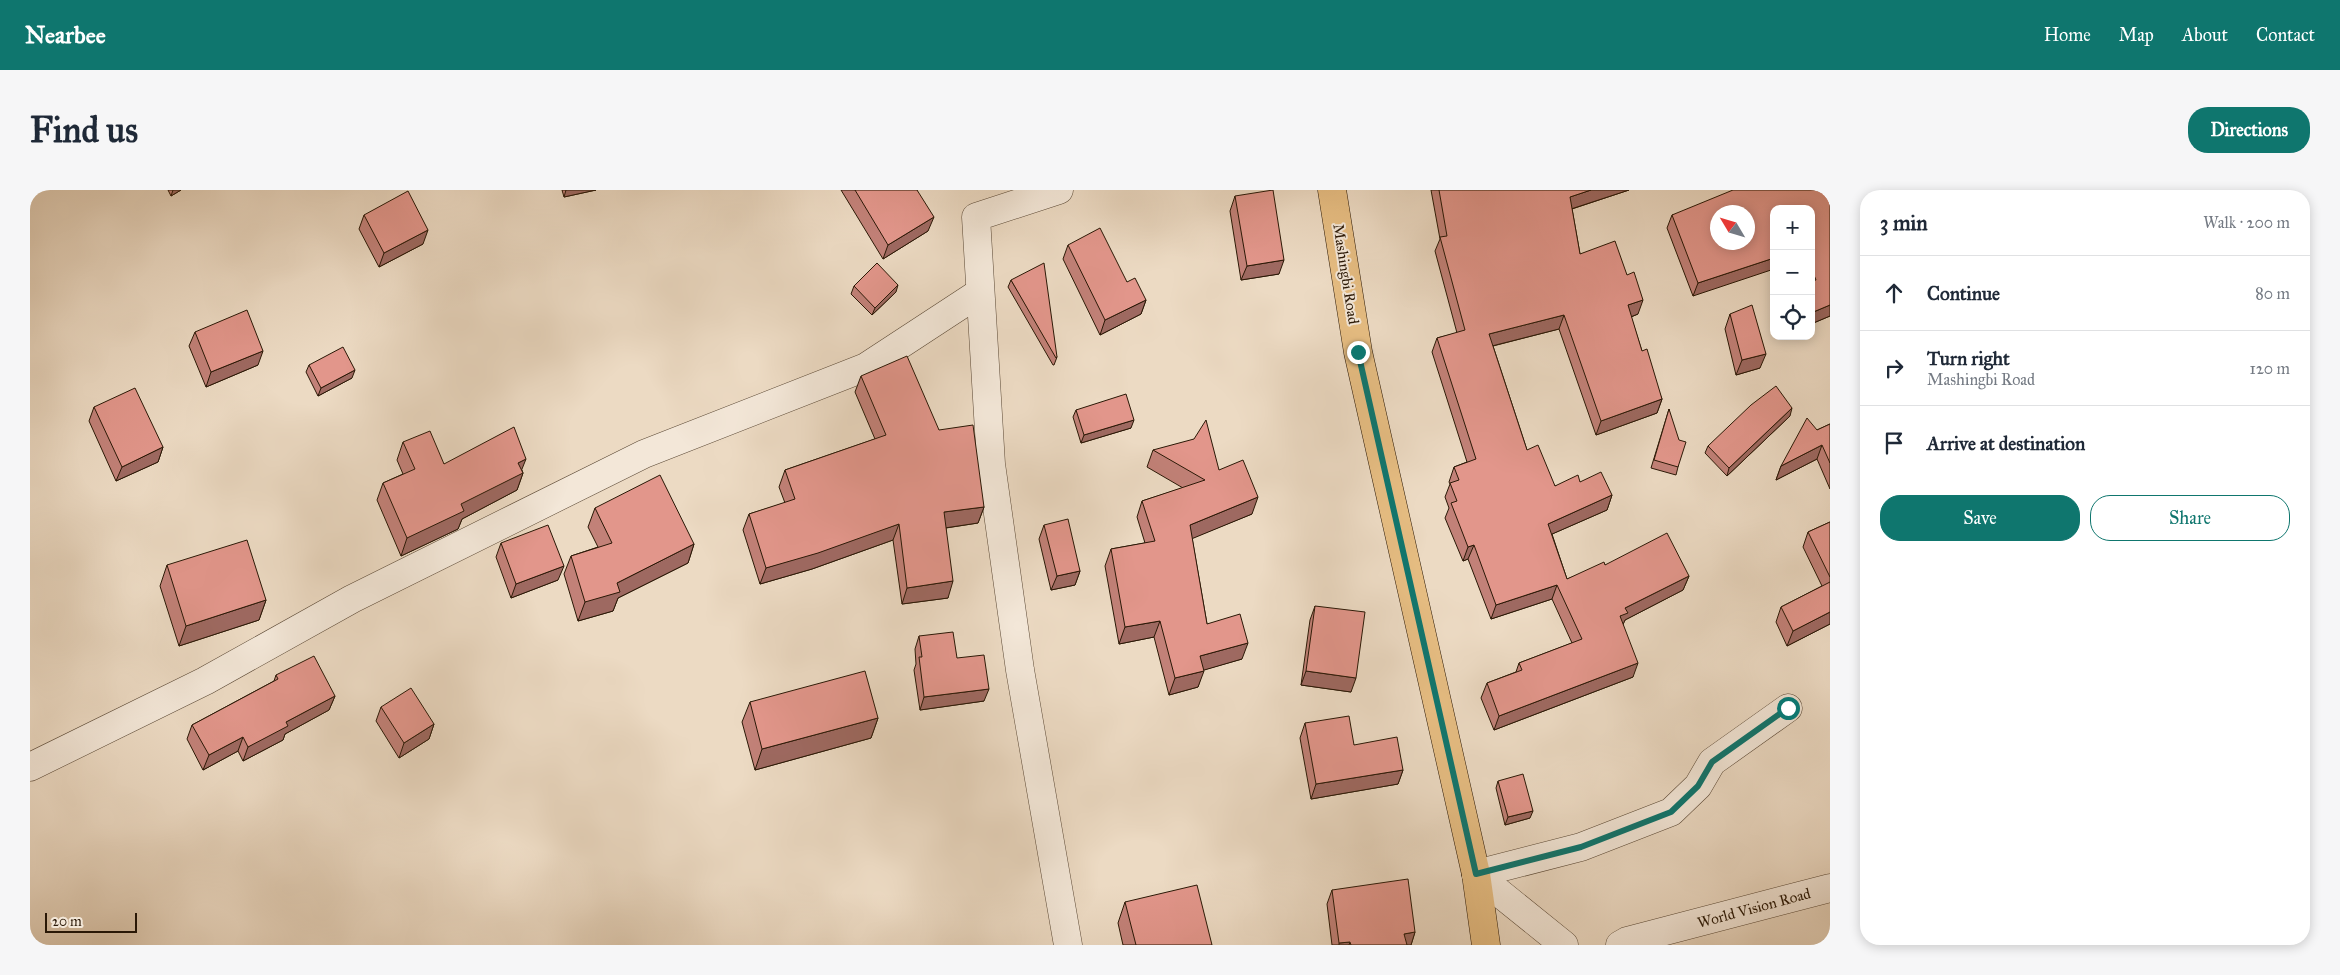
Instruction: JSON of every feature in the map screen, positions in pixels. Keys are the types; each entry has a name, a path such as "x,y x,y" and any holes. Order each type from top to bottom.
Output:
{"main road":[{"name":"Mashingbi Road","path":"1332,190 1358,352 1476,874 1486,945"}],"street":[{"path":"1059,190 976,217 979,293 991,464 1020,670 1068,945"},
{"path":"30,767 205,681 352,599 644,454 866,367 979,293"},
{"path":"1476,874 1581,847 1671,812 1698,786 1712,762 1788,708"},
{"path":"1476,874 1564,945"},
{"name":"World Vision Road","path":"1620,945 1626,941 1830,888"}],"building":[{"path":"855,190 917,190 934,217 888,245"},
{"path":"1273,190 1284,260 1247,266 1235,196"},
{"path":"1439,190 1591,190 1570,197 1580,254 1615,241 1627,275 1634,272 1643,300 1628,305 1642,351 1647,349 1662,399 1601,421 1564,315 1489,334 1527,450 1538,445 1555,486 1578,475 1580,482 1601,472 1612,495 1548,524 1567,579 1604,562 1605,565 1667,533 1689,576 1625,608 1628,613 1620,616 1638,663 1499,716 1487,683 1522,670 1519,663 1582,639 1557,585 1496,605 1474,545 1468,547 1451,503 1457,501 1450,483 1459,480 1454,467 1476,459 1437,338 1465,330 1440,237 1447,236"},
{"path":"1733,190 1830,190 1830,305 1815,311 1815,205 1770,205 1770,259 1698,283 1672,215"},
{"path":"408,191 428,230 384,253 364,215"},
{"path":"1100,228 1127,282 1135,278 1146,300 1105,320 1068,245"},
{"path":"877,263 898,285 875,308 854,286"},
{"path":"1044,263 1057,357 1056,358 1011,280"},
{"path":"1752,305 1766,354 1742,360 1730,314"},
{"path":"247,310 263,351 211,372 195,332"},
{"path":"343,347 355,370 321,388 309,365"},
{"path":"907,356 939,430 973,425 984,507 944,512 953,581 907,588 899,524 818,553 766,568 749,514 795,499 785,470 886,435 861,376"},
{"path":"1776,386 1792,408 1729,468 1708,446 1751,405"},
{"path":"135,388 163,447 122,467 94,407"},
{"path":"1126,394 1134,420 1084,435 1076,410"},
{"path":"1669,409 1679,440 1686,442 1678,467 1654,460"},
{"path":"1807,418 1817,430 1830,424 1830,463 1822,445 1781,466"},
{"path":"1206,420 1219,470 1243,460 1258,497 1190,525 1207,624 1240,614 1248,643 1200,656 1204,671 1175,678 1160,621 1125,627 1111,549 1155,541 1142,501 1205,480 1153,450 1194,439"},
{"path":"514,427 526,459 518,463 523,473 461,504 464,511 407,538 383,483 415,469 403,442 430,431 444,464"},
{"path":"660,475 694,544 617,583 620,592 585,602 571,556 612,543 595,508"},
{"path":"1068,519 1080,571 1057,576 1044,525"},
{"path":"1830,522 1830,577 1808,532"},
{"path":"548,525 564,566 516,584 501,543"},
{"path":"247,540 266,600 186,626 167,565"},
{"path":"1830,582 1830,612 1793,631 1781,607"},
{"path":"1315,606 1365,612 1356,678 1306,671"},
{"path":"953,632 957,658 984,655 989,689 924,697 919,657 922,657 919,636"},
{"path":"314,656 335,696 286,722 288,726 248,747 243,737 209,755 192,725 278,679 276,675"},
{"path":"865,671 878,718 762,749 750,702"},
{"path":"411,688 434,724 404,743 381,707"},
{"path":"1349,716 1354,745 1397,737 1403,770 1316,784 1305,723"},
{"path":"1523,774 1533,811 1508,817 1498,781"},
{"path":"1408,879 1415,932 1404,934 1407,945 1351,945 1350,942 1339,943 1332,890"},
{"path":"1197,885 1212,945 1136,945 1125,902"}],"route":[{"path":"1358,352 1476,874 1581,847 1671,812 1698,786 1712,762 1788,708"}]}
